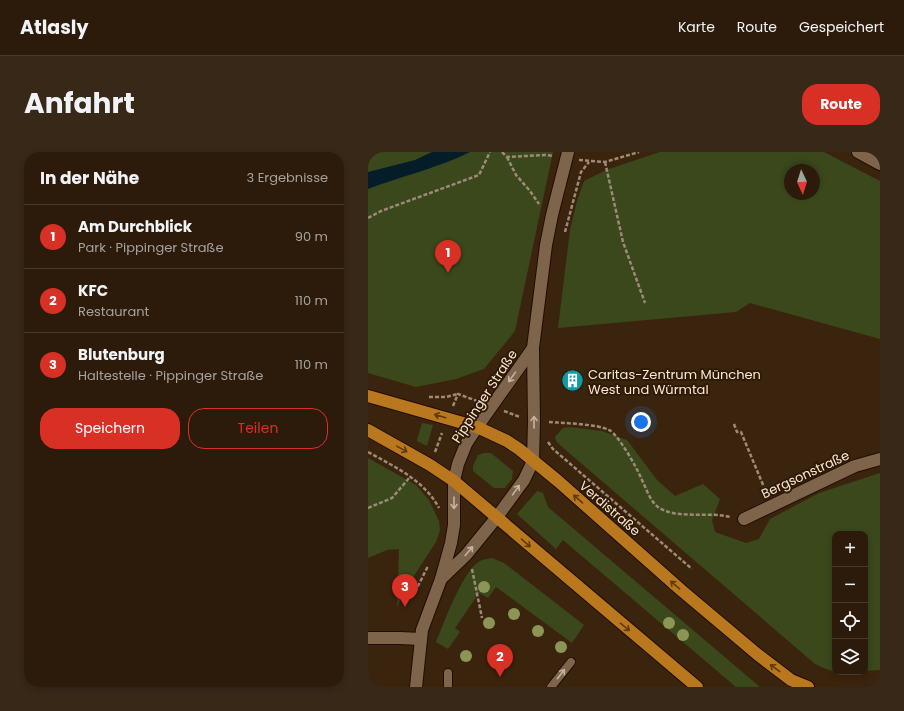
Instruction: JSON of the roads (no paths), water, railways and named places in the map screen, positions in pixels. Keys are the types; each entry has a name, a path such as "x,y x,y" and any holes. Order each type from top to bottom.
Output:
{"main road":[{"path":"858,152 880,164"},
{"name":"Pippinger Straße","path":"441,579 466,555 496,517 524,480 533,461 534,422 532,348 546,246 567,155"},
{"name":"Pippinger Straße","path":"416,687 420,639 441,579 451,543 454,525 454,481 458,464 466,444 532,348"},
{"name":"Verdistraße","path":"368,396 477,427 507,441 533,461 757,654 791,680 808,687"},
{"path":"368,430 430,465 454,481 697,687"},
{"name":"Bergsonstraße","path":"744,519 855,466 880,459"},
{"path":"368,638 420,639"}],"lane":[{"path":"551,687 571,662"},
{"path":"448,673 448,687"}],"water":[{"path":"432,152 470,152 445,163 368,189 368,172 415,160"}],"place":[{"name":"Am Durchblick","path":"448,273"},
{"name":"Caritas-Zentrum München West und Würmtal","path":"572,381"},
{"name":"Blutenburg","path":"405,607"},
{"name":"KFC","path":"500,677"}]}
